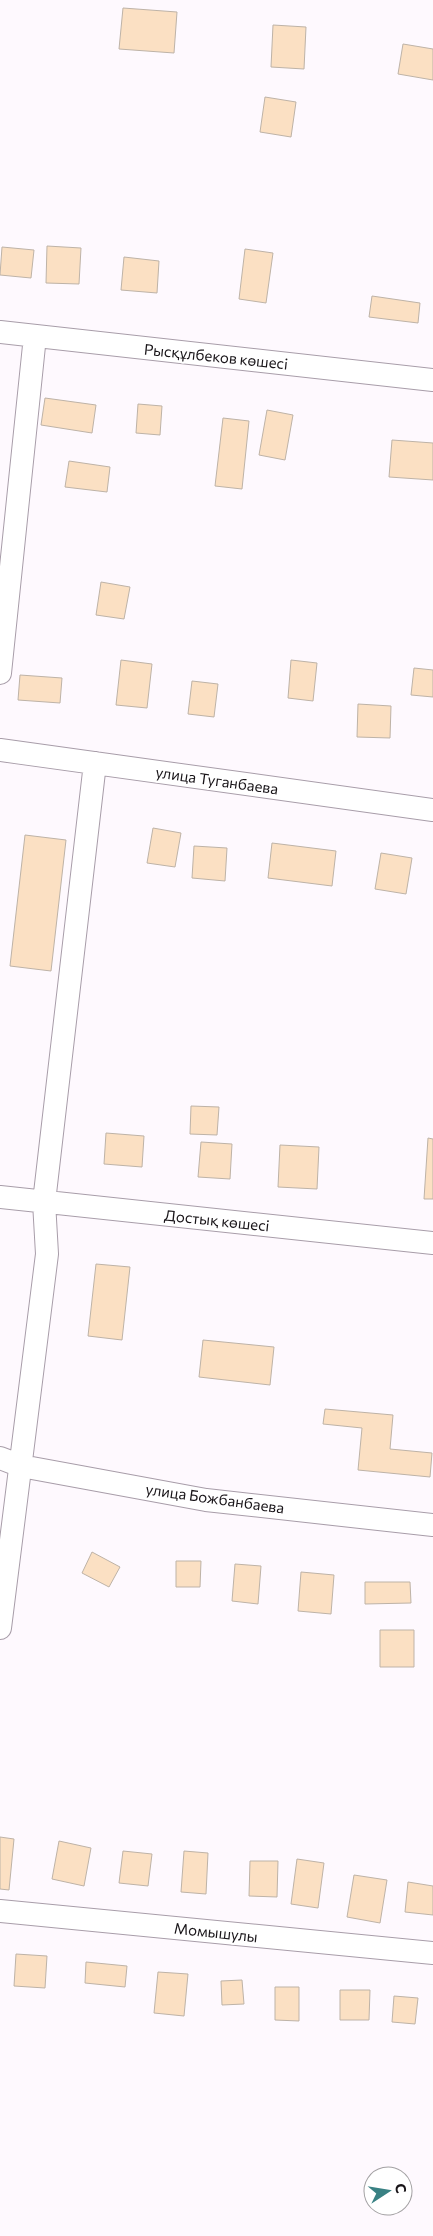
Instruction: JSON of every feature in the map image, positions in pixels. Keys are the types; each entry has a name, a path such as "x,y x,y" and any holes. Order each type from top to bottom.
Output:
{"street":[{"name":"Рысқұлбеков көшесі","path":"0,332 433,380"},
{"path":"0,672 35,336"},
{"name":"улица Туганбаева","path":"0,750 433,810"},
{"path":"0,1628 10,1462 47,1254 44,1202 95,763"},
{"name":"Достық көшесі","path":"0,1197 433,1243"},
{"name":"улица Божбанбаева","path":"10,1462 206,1500 433,1525"},
{"name":"Момышулы","path":"0,1911 433,1953"}],"building":[{"path":"123,8 177,12 174,53 119,49"},
{"path":"273,25 306,27 304,69 271,67"},
{"path":"403,44 433,49 433,80 398,74"},
{"path":"265,97 296,102 291,137 260,132"},
{"path":"47,246 81,248 79,284 46,283"},
{"path":"2,247 34,250 31,278 0,275"},
{"path":"245,249 273,253 266,303 239,299"},
{"path":"124,257 159,261 157,293 121,290"},
{"path":"372,296 420,303 418,323 369,317"},
{"path":"45,398 96,405 92,433 41,425"},
{"path":"138,404 162,406 160,435 136,433"},
{"path":"267,410 293,415 285,460 259,455"},
{"path":"223,418 249,421 242,489 215,486"},
{"path":"392,440 433,443 433,480 389,477"},
{"path":"69,461 110,467 107,492 65,487"},
{"path":"101,582 130,587 124,619 96,615"},
{"path":"121,660 152,664 147,708 116,705"},
{"path":"291,660 317,663 313,701 288,698"},
{"path":"414,668 433,670 433,697 411,695"},
{"path":"20,675 62,678 60,703 18,700"},
{"path":"192,681 218,684 214,717 188,714"},
{"path":"358,704 391,706 390,738 357,737"},
{"path":"153,828 181,833 175,867 147,863"},
{"path":"25,835 66,840 51,971 10,966"},
{"path":"272,843 336,851 332,886 268,878"},
{"path":"194,846 227,848 225,881 192,878"},
{"path":"381,853 412,858 406,894 375,889"},
{"path":"191,1106 219,1107 217,1135 190,1134"},
{"path":"106,1133 144,1136 142,1167 104,1164"},
{"path":"428,1138 433,1139 433,1199 424,1199"},
{"path":"201,1142 232,1144 230,1179 198,1177"},
{"path":"280,1145 319,1147 317,1189 278,1187"},
{"path":"96,1264 130,1267 122,1340 88,1336"},
{"path":"203,1340 274,1347 270,1385 199,1377"},
{"path":"325,1409 393,1415 390,1449 432,1453 430,1477 358,1470 362,1428 323,1424"},
{"path":"92,1552 120,1567 109,1587 82,1573"},
{"path":"176,1561 201,1561 200,1587 176,1587"},
{"path":"235,1564 261,1566 258,1604 232,1601"},
{"path":"301,1572 334,1575 331,1614 298,1611"},
{"path":"365,1582 410,1582 411,1603 365,1604"},
{"path":"380,1630 414,1630 414,1667 380,1667"},
{"path":"0,1837 14,1839 9,1890 0,1889"},
{"path":"59,1841 91,1848 84,1886 52,1879"},
{"path":"123,1851 152,1854 148,1886 119,1883"},
{"path":"184,1851 208,1853 206,1894 181,1892"},
{"path":"297,1859 324,1863 318,1908 291,1904"},
{"path":"250,1861 278,1861 277,1897 249,1896"},
{"path":"354,1875 387,1880 380,1923 347,1917"},
{"path":"408,1882 433,1886 433,1915 405,1912"},
{"path":"16,1954 47,1956 45,1988 14,1986"},
{"path":"86,1962 127,1966 125,1987 85,1983"},
{"path":"158,1972 188,1974 184,2016 154,2013"},
{"path":"242,1980 244,2004 222,2005 221,1981"},
{"path":"275,1987 299,1987 299,2021 275,2020"},
{"path":"340,1990 370,1990 369,2020 340,2020"},
{"path":"394,1996 418,1998 415,2024 392,2022"}]}
